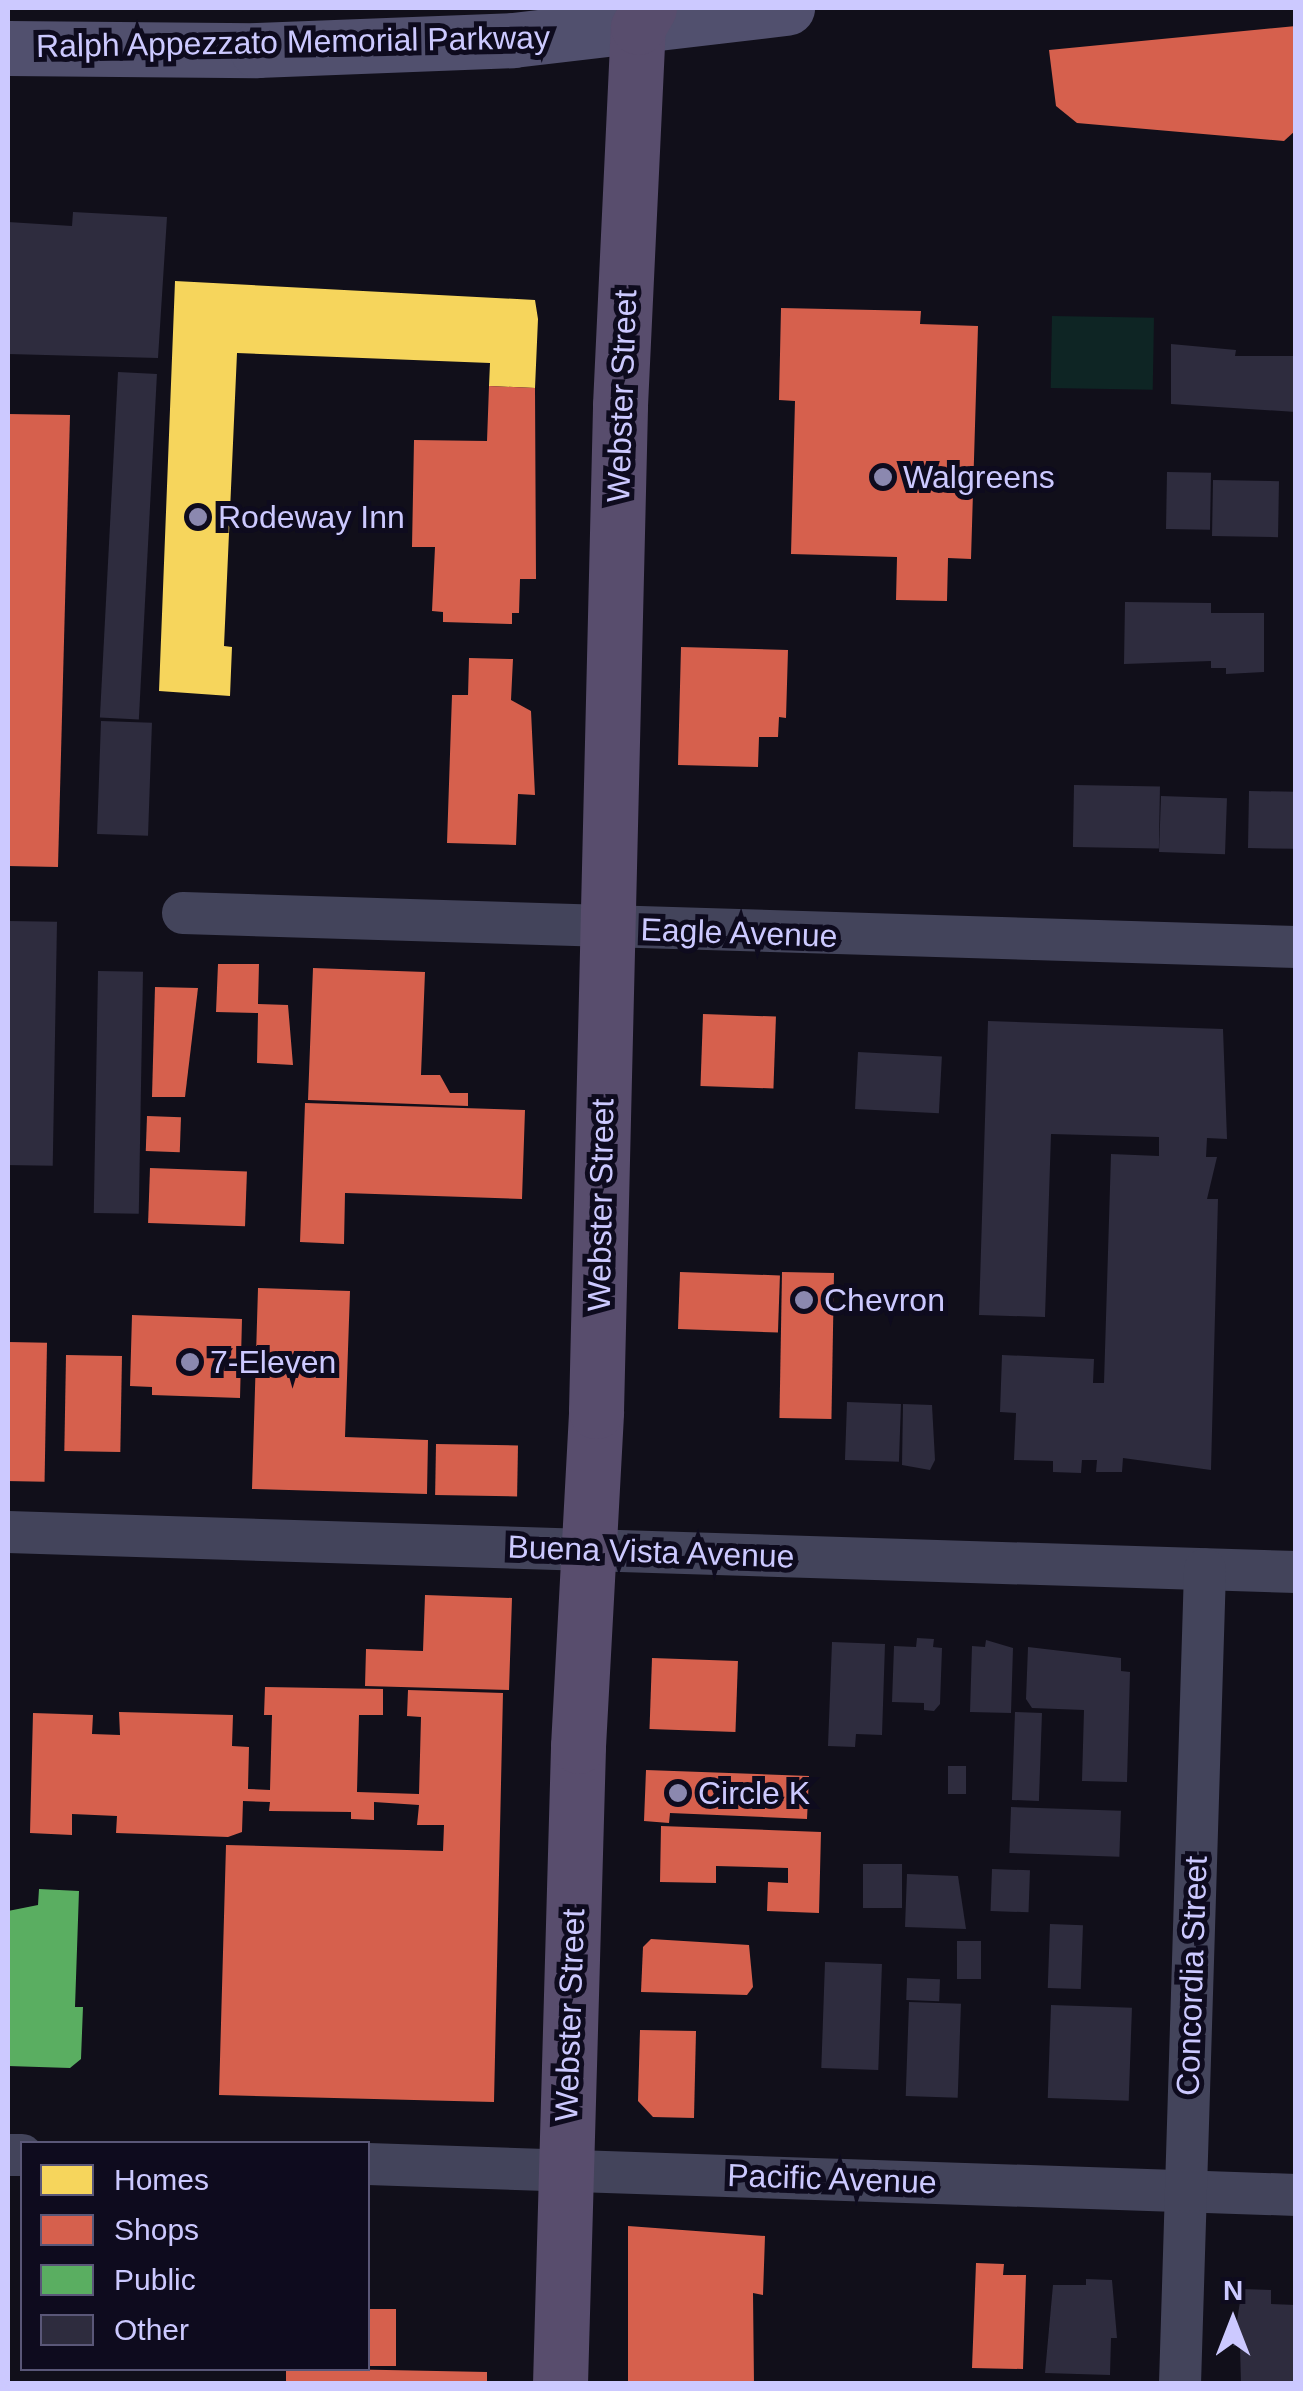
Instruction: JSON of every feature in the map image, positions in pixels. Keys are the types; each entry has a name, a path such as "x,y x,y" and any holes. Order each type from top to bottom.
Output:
{"main road":[{"name":"Webster Street","path":"560,2384 609,929 620,405 638,14"}],"street":[{"name":"Ralph Appezzato Memorial Parkway","path":"8,48 400,46 638,14 787,8"},
{"name":"Eagle Avenue","path":"182,913 1296,948"},
{"name":"Buena Vista Avenue","path":"8,1532 1296,1572"},
{"name":"Concordia Street","path":"1180,2384 1205,1569"},
{"name":"Pacific Avenue","path":"370,2164 1296,2195"}],"green space":[{"path":"1052,316 1154,318 1153,390 1051,388"}],"building: Homes":[{"name":"Rodeway Inn","path":"175,281 535,300 538,319 535,388 489,386 490,363 237,353 224,646 232,647 230,696 159,691"}],"building: Shops":[{"path":"1296,26 1296,130 1284,141 1077,123 1056,106 1049,50"},
{"name":"Walgreens","path":"781,308 921,311 920,324 978,326 971,559 948,558 947,601 896,600 897,557 791,554 795,401 779,400"},
{"path":"489,386 535,388 536,579 520,579 519,613 512,613 512,624 443,622 443,612 432,611 435,547 412,547 414,440 487,441"},
{"path":"8,414 70,415 58,867 8,866"},
{"path":"681,647 788,650 786,718 779,717 778,737 759,737 758,767 678,765"},
{"path":"469,658 513,659 511,700 531,711 535,795 518,794 516,845 447,843 452,695 468,695"},
{"path":"218,964 259,964 258,1004 288,1005 293,1065 257,1063 258,1013 216,1012"},
{"path":"313,968 425,972 421,1075 440,1075 450,1093 468,1093 468,1106 308,1100"},
{"path":"155,987 198,988 185,1097 152,1097"},
{"path":"703,1014 776,1017 773,1089 700,1086"},
{"path":"305,1103 525,1110 522,1199 345,1193 344,1244 300,1242"},
{"path":"147,1116 181,1117 180,1152 146,1151"},
{"path":"150,1168 247,1171 245,1226 148,1223"},
{"path":"680,1272 780,1275 778,1332 678,1329"},
{"path":"782,1272 834,1273 831,1419 779,1418"},
{"path":"258,1288 350,1291 345,1437 428,1440 427,1494 252,1489"},
{"path":"132,1315 242,1319 240,1398 152,1395 152,1387 130,1386"},
{"path":"8,1342 47,1343 45,1482 8,1481"},
{"path":"66,1355 122,1356 120,1452 64,1451"},
{"path":"436,1444 518,1445 517,1496 435,1495"},
{"path":"425,1595 512,1598 509,1690 365,1686 366,1649 423,1651"},
{"path":"652,1658 738,1661 735,1732 650,1729"},
{"path":"265,1687 383,1689 383,1715 359,1715 357,1792 419,1794 421,1717 407,1716 408,1690 503,1693 494,2102 219,2095 226,1845 443,1851 444,1825 417,1825 419,1805 374,1802 374,1820 351,1819 351,1812 269,1811 270,1802 243,1801 242,1832 228,1837 116,1833 117,1816 72,1814 72,1835 30,1833 33,1713 93,1715 92,1734 120,1735 119,1712 233,1715 232,1746 249,1747 248,1789 270,1790 272,1715 264,1715"},
{"path":"646,1770 809,1776 807,1819 670,1813 669,1823 644,1821"},
{"path":"661,1826 821,1832 819,1913 767,1911 768,1882 788,1883 788,1868 716,1866 716,1883 660,1882"},
{"path":"651,1939 749,1945 753,1987 747,1995 641,1992 643,1947"},
{"path":"640,2030 696,2031 694,2118 653,2117 638,2101"},
{"path":"628,2226 765,2236 763,2295 753,2293 754,2384 628,2384"},
{"path":"976,2263 1004,2264 1003,2275 1026,2275 1023,2369 972,2368"},
{"path":"370,2309 396,2309 396,2366 370,2366"},
{"path":"286,2371 487,2372 487,2384 286,2384"}],"building: Public":[{"path":"39,1889 79,1891 75,2007 83,2007 81,2059 70,2068 8,2066 8,1911 38,1905"}],"building: Other":[{"path":"73,212 167,217 158,358 8,354 8,222 72,226"},
{"path":"1171,344 1236,350 1235,356 1296,356 1296,412 1171,404"},
{"path":"118,372 157,374 139,720 100,718"},
{"path":"1167,472 1211,473 1210,530 1166,529"},
{"path":"1213,480 1279,481 1278,537 1212,536"},
{"path":"1125,602 1211,603 1211,613 1264,613 1264,672 1226,674 1226,668 1211,668 1211,661 1124,664"},
{"path":"101,721 152,723 148,836 97,834"},
{"path":"1074,785 1160,787 1159,848 1073,847"},
{"path":"1249,791 1296,792 1295,849 1248,848"},
{"path":"1161,796 1227,798 1225,854 1159,852"},
{"path":"8,921 57,922 53,1166 8,1165"},
{"path":"98,971 143,972 139,1214 94,1213"},
{"path":"988,1021 1223,1029 1227,1139 1207,1138 1206,1157 1217,1157 1207,1199 1218,1199 1211,1470 1123,1458 1122,1472 1096,1472 1097,1460 1082,1460 1081,1473 1053,1472 1053,1461 1014,1460 1016,1413 1000,1412 1002,1355 1094,1359 1093,1383 1104,1383 1111,1154 1159,1156 1159,1137 1051,1134 1045,1317 979,1315"},
{"path":"858,1052 942,1056 939,1113 855,1109"},
{"path":"847,1402 901,1404 899,1462 845,1460"},
{"path":"903,1404 932,1405 935,1460 930,1470 902,1465"},
{"path":"917,1638 934,1639 933,1647 942,1648 940,1704 934,1711 924,1710 924,1703 892,1702 894,1646 916,1647"},
{"path":"986,1640 1013,1648 1011,1713 970,1712 972,1646 985,1647"},
{"path":"832,1642 885,1644 882,1735 856,1734 855,1747 828,1746"},
{"path":"1028,1647 1121,1658 1121,1671 1130,1672 1127,1782 1082,1781 1084,1710 1032,1708 1026,1699"},
{"path":"1015,1712 1042,1713 1039,1801 1012,1800"},
{"path":"948,1766 966,1766 966,1794 948,1794"},
{"path":"1011,1807 1121,1811 1119,1857 1009,1853"},
{"path":"863,1864 902,1864 902,1908 863,1908"},
{"path":"992,1869 1030,1870 1029,1912 991,1911"},
{"path":"907,1874 958,1876 966,1929 905,1927"},
{"path":"1050,1924 1083,1925 1081,1989 1048,1988"},
{"path":"957,1941 981,1941 981,1979 957,1979"},
{"path":"825,1962 882,1964 878,2070 821,2068"},
{"path":"907,1978 940,1979 939,2001 906,2000"},
{"path":"909,2002 961,2004 958,2098 906,2096"},
{"path":"1051,2005 1132,2008 1129,2101 1048,2098"},
{"path":"1086,2279 1112,2280 1117,2338 1111,2338 1110,2375 1045,2373 1053,2285 1086,2285"},
{"path":"1242,2289 1271,2290 1271,2304 1296,2305 1296,2383 1241,2384 1240,2346 1233,2346"}],"place":[{"name":"Walgreens","path":"883,477"},
{"name":"Rodeway Inn","path":"198,517"},
{"name":"Chevron","path":"804,1300"},
{"name":"7-Eleven","path":"190,1362"},
{"name":"Circle K","path":"678,1793"}]}
